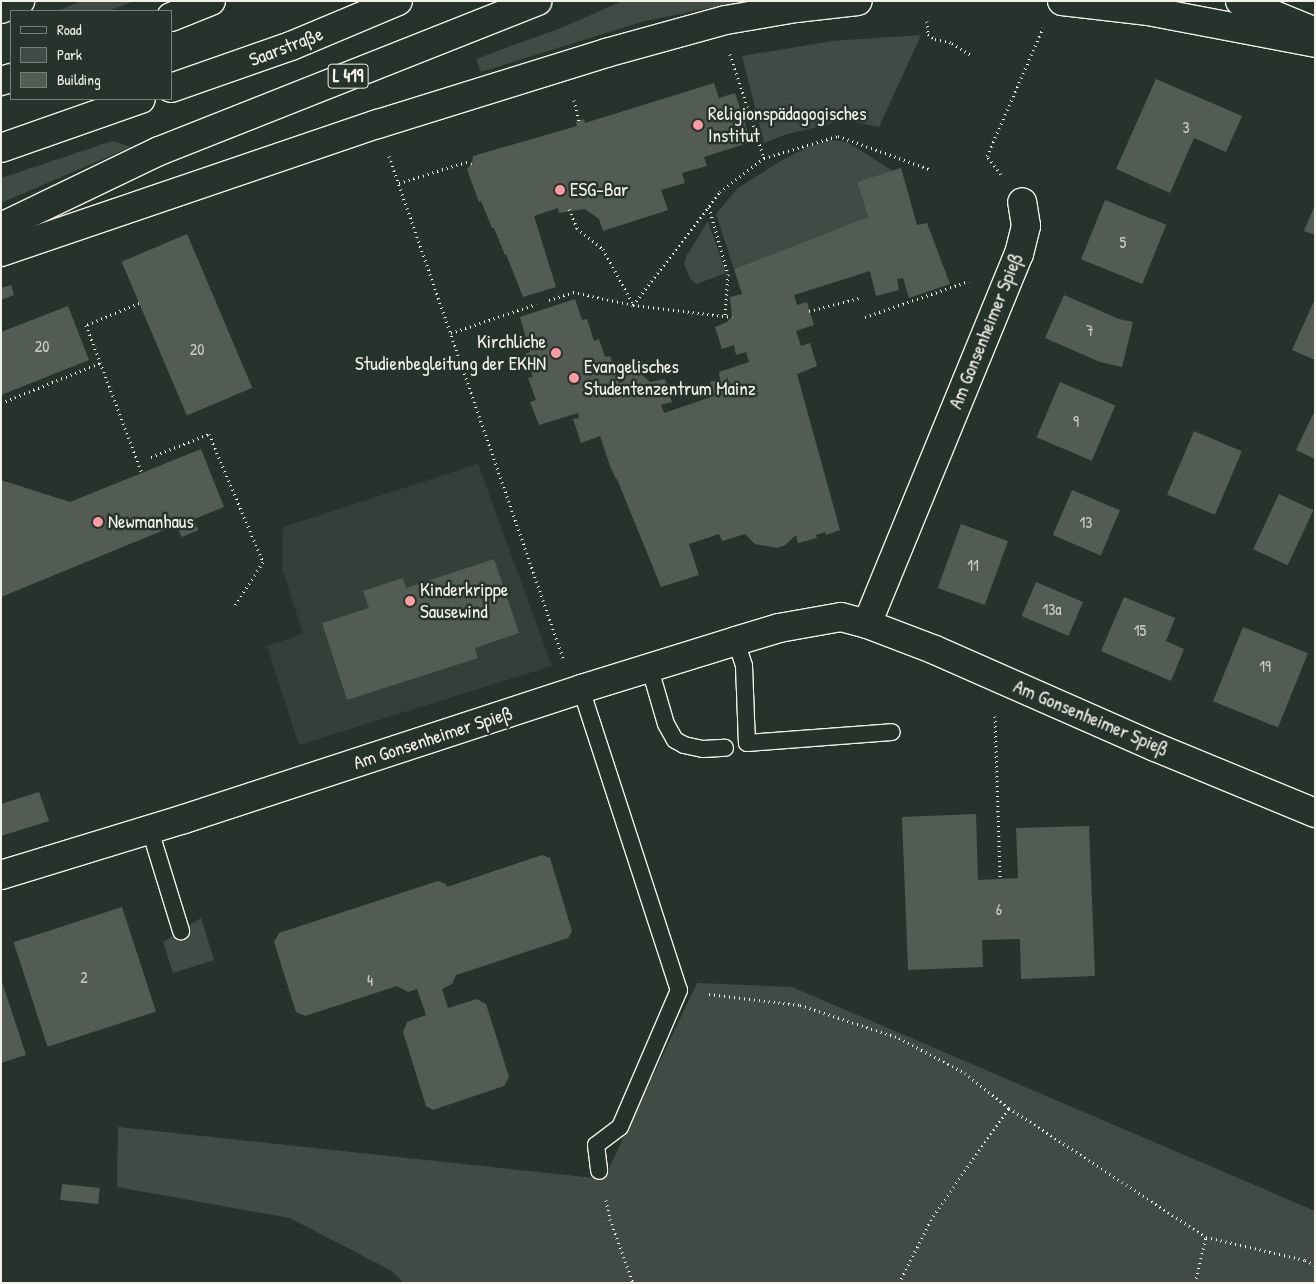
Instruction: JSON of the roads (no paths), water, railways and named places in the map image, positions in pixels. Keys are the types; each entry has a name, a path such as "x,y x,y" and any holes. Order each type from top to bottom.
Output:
{"main road":[{"path":"1,9 20,1"},
{"path":"172,17 211,1"},
{"name":"Saarstraße","path":"172,88 291,46 398,1"},
{"name":"L 419","path":"1,226 159,150 537,1"},
{"path":"1,252 378,124 606,53 726,20 796,8 858,1"},
{"path":"1240,1 1315,31"},
{"path":"1054,11 1148,11 1315,43"},
{"path":"1,148 138,100"},
{"name":"Am Gonsenheimer Spieß","path":"867,624 1019,254 1026,226 1022,202"},
{"name":"Am Gonsenheimer Spieß","path":"1,875 150,830 581,689 736,641 779,628 841,617 867,624 935,650 1155,747 1315,813"}],"lane":[{"path":"736,641 744,666 747,743 892,732"},
{"path":"650,669 666,724 675,740 684,745 703,749 724,748"},
{"path":"581,689 679,990 620,1127 596,1145 599,1171"},
{"path":"150,830 181,931"}],"place":[{"name":"Religionspädagogisches Institut","path":"698,125"},
{"name":"ESG-Bar","path":"560,190"},
{"name":"Kirchliche Studienbegleitung der EKHN","path":"556,353"},
{"name":"Evangelisches Studentenzentrum Mainz","path":"574,378"},
{"name":"Newmanhaus","path":"98,522"},
{"name":"Kinderkrippe Sausewind","path":"410,601"}]}
